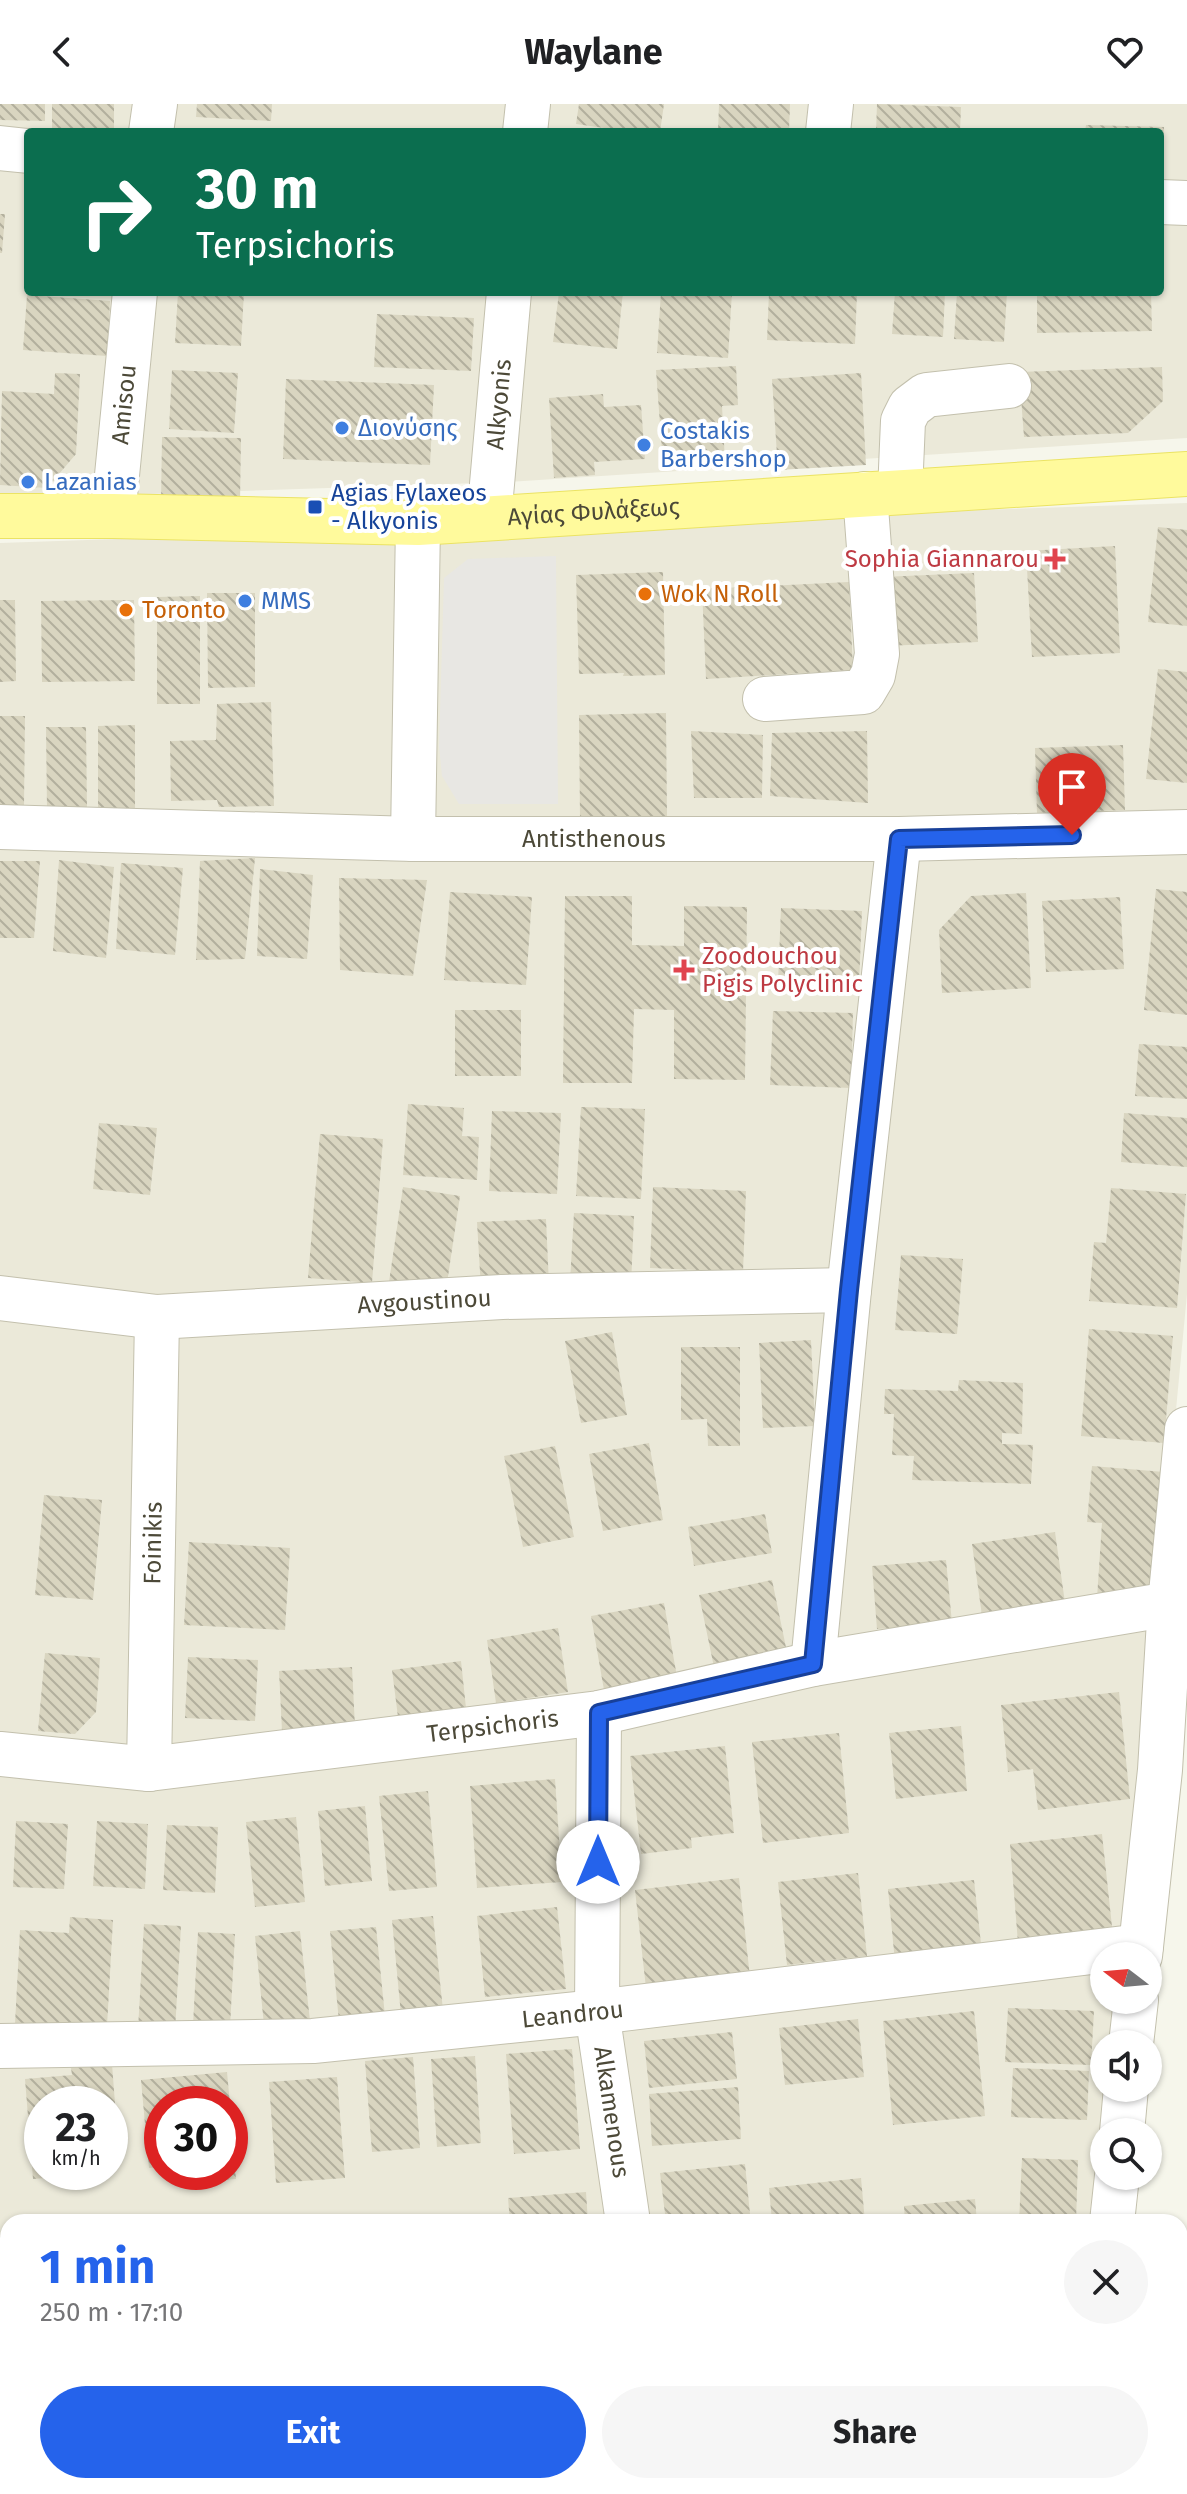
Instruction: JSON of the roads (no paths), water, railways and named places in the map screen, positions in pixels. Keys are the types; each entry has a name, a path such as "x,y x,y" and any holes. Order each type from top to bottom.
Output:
{"main road":[{"name":"Αγίας Φυλάξεως","path":"0,516 418,523 1187,474"}],"street":[{"path":"152,128 155,104"},
{"path":"525,128 528,104"},
{"path":"828,128 831,104"},
{"path":"0,148 24,151"},
{"path":"1164,202 1187,203"},
{"name":"Amisou","path":"113,516 135,296"},
{"name":"Alkyonis","path":"489,518 509,296"},
{"path":"765,699 863,692 873,675 877,654 883,493 903,421 910,407 926,395 1009,386"},
{"path":"413,839 418,523"},
{"name":"Antisthenous","path":"0,827 413,839 899,839 1187,832"},
{"path":"813,1664 849,1290 899,839"},
{"name":"Avgoustinou","path":"0,1298 157,1317 502,1297 849,1290"},
{"name":"Foinikis","path":"149,1769 157,1317"},
{"path":"1143,1942 1174,1770 1170,1604 1187,1429"},
{"name":"Terpsichoris","path":"0,1754 149,1769 599,1713 813,1664 1170,1604"},
{"name":"Alkamenous","path":"599,1713 597,2012 627,2214"},
{"name":"Leandrou","path":"0,2046 313,2041 1090,1957"},
{"path":"1113,2214 1115,2190"}],"place":[{"name":"Διονύσης","path":"342,428"},
{"name":"Costakis Barbershop","path":"644,445"},
{"name":"Lazanias","path":"28,482"},
{"name":"Agias Fylaxeos - Alkyonis","path":"315,507"},
{"name":"Sophia Giannarou","path":"1055,559"},
{"name":"Wok N Roll","path":"645,594"},
{"name":"MMS","path":"245,601"},
{"name":"Toronto","path":"126,610"},
{"name":"Zoodouchou Pigis Polyclinic","path":"684,970"}]}
